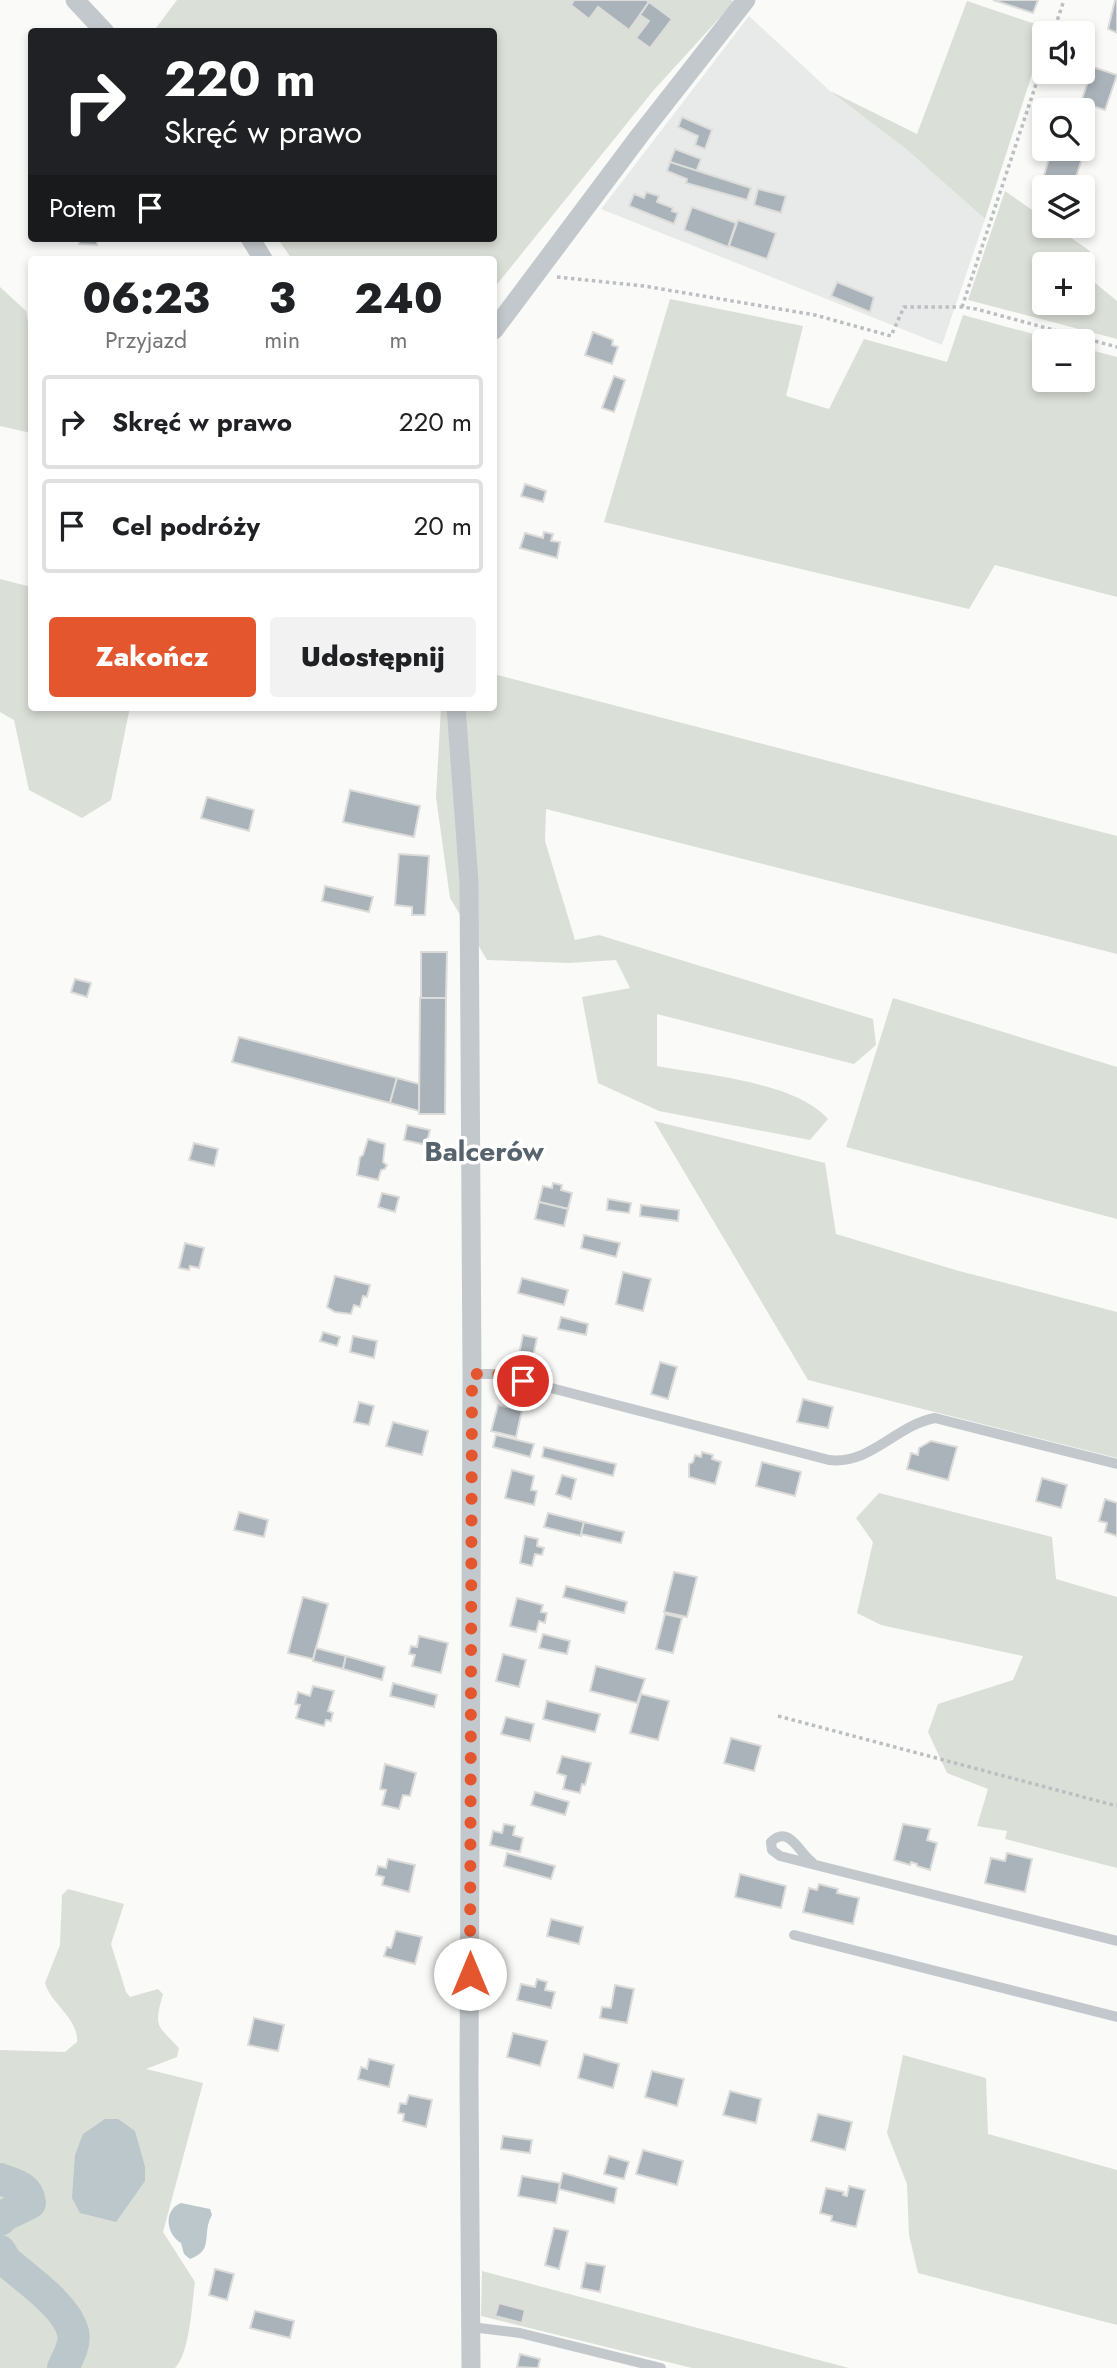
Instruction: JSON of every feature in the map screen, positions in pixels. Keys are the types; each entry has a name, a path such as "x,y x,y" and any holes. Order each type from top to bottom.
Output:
{"street":[{"path":"75,0 101,28"},
{"path":"497,326 746,0"},
{"path":"456,711 469,882 472,1374 471,2368"}],"lane":[{"path":"472,1374 497,1374 829,1460 845,1461 861,1456 935,1418 1117,1464"},
{"path":"812,1862 1117,1941"},
{"path":"794,1935 1117,2017"},
{"path":"471,2327 520,2333 661,2368"}],"path":[{"path":"1057,21 1064,0"},
{"path":"962,307 1036,84"},
{"path":"539,269 551,276 644,286 815,315 891,336 904,307 962,307 1117,347"},
{"path":"778,1716 1117,1806"}],"shaded area":[{"path":"177,0 734,2 653,91 497,284 497,256 290,256 280,242 497,242 497,28 156,28"},
{"path":"967,1 1032,23 1032,74 985,219 906,149 830,91 917,134"},
{"path":"749,16 830,91 906,149 985,219 942,345 601,209"},
{"path":"1005,191 1032,210 1032,238 1071,238 1090,251 1032,252 1032,315 1095,315 1095,283 1117,301 1117,339 1095,333 1095,329 1079,329 968,300"},
{"path":"0,287 26,311 28,432 0,426"},
{"path":"670,299 803,326 786,396 829,409 864,339 947,362 963,315 1032,334 1032,392 1095,392 1095,351 1117,357 1117,597 995,565 969,609 604,522"},
{"path":"0,579 28,586 28,711 129,711 111,800 82,818 29,790 14,720 0,712"},
{"path":"497,675 1117,836 1117,954 546,809 545,841 575,940 599,935 873,1019 876,1045 854,1064 657,1014 657,1066 772,1088 813,1106 828,1119 810,1140 659,1111 598,1083 582,997 630,988 616,960 569,963 487,960 450,898 436,797 441,711 497,711"},
{"path":"893,998 1117,1067 1117,1219 846,1147"},
{"path":"654,1121 825,1163 836,1234 959,1271 1117,1312 1117,1458 808,1380"},
{"path":"879,1493 1052,1537 1056,1579 1117,1597 1117,1868 1005,1839 1007,1831 977,1826 988,1789 947,1773 928,1732 938,1704 1013,1680 1023,1656 881,1625 857,1613 873,1542 856,1518"},
{"path":"68,1889 124,1904 111,1944 126,1992 130,1997 158,1989 163,1994 158,2013 159,2024 179,2048 177,2057 146,2069 203,2083 163,2232 195,2282 187,2340 175,2368 0,2368 0,2050 65,2052 77,2042 74,2026 45,1983 60,1945 62,1895"},
{"path":"903,2055 986,2078 988,2134 1117,2170 1117,2325 918,2273 909,2235 907,2184 887,2133"},
{"path":"105,2119 118,2119 135,2131 145,2167 145,2181 116,2222 80,2213 72,2198 75,2155 83,2134"},
{"path":"181,2203 210,2209 212,2215 205,2246 198,2255 190,2259 172,2234 169,2222 171,2211"},
{"path":"482,2271 849,2368 692,2368 481,2316"}],"building":[{"path":"574,0 649,2 629,30 598,7 589,19 571,5"},
{"path":"993,0 1038,0 1033,13"},
{"path":"1117,0 1117,33 1108,29"},
{"path":"649,2 672,19 650,48 636,38 649,21 640,15"},
{"path":"1095,68 1117,75 1105,110 1095,107 1095,98 1082,98 1087,84 1095,84"},
{"path":"682,117 712,130 705,149 695,145 698,136 678,127"},
{"path":"675,149 701,159 696,172 670,162"},
{"path":"1048,161 1081,161 1077,175 1044,175"},
{"path":"670,162 751,188 747,200 686,183 687,179 667,171"},
{"path":"758,189 786,196 781,213 754,205"},
{"path":"646,192 659,196 657,202 673,208 672,211 678,213 674,224 629,206 634,194 644,198"},
{"path":"692,207 736,223 728,247 684,230"},
{"path":"738,220 776,233 767,259 729,246"},
{"path":"79,242 97,242 97,245"},
{"path":"837,282 874,297 870,312 831,296"},
{"path":"593,332 613,340 612,345 618,347 612,364 585,355"},
{"path":"614,376 625,380 614,412 602,408"},
{"path":"525,484 546,491 543,502 521,496"},
{"path":"544,532 553,534 551,541 560,542 557,558 520,548 525,533 543,538"},
{"path":"350,790 420,806 414,837 343,822"},
{"path":"207,797 254,810 249,831 201,818"},
{"path":"399,854 429,856 425,915 412,915 412,907 395,905"},
{"path":"325,886 373,897 369,912 322,901"},
{"path":"421,952 447,952 446,998 421,998"},
{"path":"75,979 91,983 87,997 71,992"},
{"path":"420,998 446,998 445,1114 419,1114"},
{"path":"239,1037 397,1078 390,1103 232,1062"},
{"path":"397,1078 419,1084 419,1111 390,1103"},
{"path":"407,1125 430,1130 426,1145 404,1140"},
{"path":"368,1139 385,1144 383,1162 387,1165 381,1170 378,1180 357,1175 360,1157"},
{"path":"194,1143 218,1149 214,1166 189,1160"},
{"path":"553,1183 562,1185 561,1190 572,1193 568,1209 539,1202 543,1186 552,1188"},
{"path":"382,1193 399,1197 395,1212 378,1207"},
{"path":"608,1199 631,1203 629,1213 607,1210"},
{"path":"539,1202 568,1209 564,1226 535,1219"},
{"path":"641,1205 679,1210 678,1221 640,1216"},
{"path":"584,1235 620,1243 616,1257 581,1248"},
{"path":"185,1243 204,1248 199,1268 179,1268"},
{"path":"623,1272 651,1279 643,1311 616,1304"},
{"path":"335,1276 370,1285 367,1297 363,1296 360,1307 354,1305 351,1314 335,1312 327,1307"},
{"path":"522,1278 568,1290 564,1305 518,1293"},
{"path":"561,1317 588,1324 586,1335 558,1329"},
{"path":"323,1332 340,1337 337,1346 320,1341"},
{"path":"523,1335 537,1338 530,1371 516,1369"},
{"path":"353,1336 377,1341 374,1358 350,1352"},
{"path":"660,1362 677,1367 668,1399 651,1394"},
{"path":"803,1399 833,1407 828,1428 797,1422"},
{"path":"359,1402 374,1406 369,1425 354,1422"},
{"path":"498,1405 522,1410 516,1437 491,1431"},
{"path":"393,1422 428,1431 422,1455 386,1446"},
{"path":"496,1435 534,1444 530,1457 493,1447"},
{"path":"931,1441 957,1447 948,1480 907,1469 911,1453 918,1455 919,1448"},
{"path":"544,1447 616,1464 613,1476 542,1457"},
{"path":"702,1452 713,1455 712,1459 721,1462 715,1484 689,1477 689,1464 693,1462 695,1455 701,1457"},
{"path":"762,1462 801,1472 795,1496 756,1486"},
{"path":"512,1470 534,1476 531,1490 537,1491 534,1505 505,1498"},
{"path":"562,1475 576,1479 571,1499 556,1494"},
{"path":"1042,1478 1067,1485 1061,1508 1036,1501"},
{"path":"1105,1499 1117,1503 1117,1536 1105,1532 1107,1523 1099,1521"},
{"path":"239,1512 268,1520 264,1537 234,1530"},
{"path":"548,1513 584,1522 581,1536 544,1527"},
{"path":"584,1522 624,1532 621,1543 581,1534"},
{"path":"525,1536 538,1539 537,1546 544,1548 542,1555 535,1554 532,1566 520,1563"},
{"path":"674,1572 697,1577 687,1617 664,1612"},
{"path":"566,1586 627,1602 624,1613 563,1597"},
{"path":"303,1597 328,1604 313,1659 288,1653"},
{"path":"517,1598 543,1605 541,1612 547,1613 545,1623 539,1621 536,1632 510,1626"},
{"path":"665,1614 682,1618 673,1653 656,1649"},
{"path":"543,1634 570,1641 567,1654 539,1648"},
{"path":"419,1636 448,1643 441,1673 412,1666 415,1655 409,1654 411,1646 417,1647"},
{"path":"316,1648 346,1656 343,1669 313,1661"},
{"path":"503,1654 526,1660 519,1687 496,1681"},
{"path":"346,1656 385,1667 382,1680 343,1669"},
{"path":"596,1666 645,1679 637,1703 590,1691"},
{"path":"393,1683 437,1695 434,1707 390,1696"},
{"path":"313,1686 334,1691 328,1711 333,1713 331,1721 326,1720 324,1726 296,1718 300,1705 295,1704 298,1692 310,1696"},
{"path":"641,1694 669,1701 658,1740 630,1733"},
{"path":"547,1701 600,1714 595,1732 543,1719"},
{"path":"506,1717 534,1724 530,1741 501,1734"},
{"path":"731,1738 761,1746 754,1771 724,1763"},
{"path":"562,1756 591,1763 580,1793 563,1789 566,1776 557,1773"},
{"path":"385,1764 416,1773 410,1796 403,1795 399,1809 382,1805 386,1790 380,1789"},
{"path":"535,1792 569,1802 565,1815 531,1805"},
{"path":"504,1824 515,1826 513,1835 523,1838 520,1852 490,1845 493,1831 502,1833"},
{"path":"903,1824 930,1829 927,1840 937,1843 930,1870 911,1862 910,1865 894,1860"},
{"path":"507,1853 555,1866 551,1879 504,1866"},
{"path":"1007,1853 1032,1859 1025,1892 985,1883 991,1858 1005,1861"},
{"path":"388,1859 415,1865 409,1892 382,1885 384,1877 376,1875 378,1866 386,1868"},
{"path":"740,1874 786,1886 781,1908 735,1897"},
{"path":"819,1884 838,1889 837,1893 859,1898 853,1924 803,1912 809,1888 817,1890"},
{"path":"551,1919 583,1927 579,1944 547,1936"},
{"path":"396,1931 422,1937 415,1964 384,1956 387,1947 391,1948"},
{"path":"537,1979 547,1982 545,1990 555,1992 551,2008 517,2000 521,1984 535,1987"},
{"path":"615,1985 634,1989 627,2023 600,2018 602,2007 611,2008"},
{"path":"254,2018 284,2025 278,2051 248,2045"},
{"path":"513,2033 547,2041 540,2066 507,2057"},
{"path":"584,2054 619,2064 613,2088 578,2078"},
{"path":"369,2059 394,2065 389,2087 358,2079 361,2067 367,2069"},
{"path":"652,2071 684,2079 677,2106 645,2097"},
{"path":"730,2091 761,2099 756,2123 723,2115"},
{"path":"409,2095 432,2100 426,2127 403,2121 404,2114 398,2113 400,2103 406,2104"},
{"path":"818,2114 852,2122 845,2150 811,2141"},
{"path":"503,2136 532,2140 530,2153 501,2149"},
{"path":"643,2150 683,2161 677,2185 636,2174"},
{"path":"609,2156 629,2162 624,2179 604,2174"},
{"path":"563,2173 617,2188 614,2203 559,2189"},
{"path":"522,2176 560,2183 556,2203 518,2196"},
{"path":"849,2186 865,2190 856,2227 831,2221 832,2216 820,2213 826,2188 844,2192 843,2195 847,2196"},
{"path":"554,2228 568,2231 559,2269 545,2265"},
{"path":"586,2263 605,2266 600,2292 581,2288"},
{"path":"215,2269 234,2274 227,2300 209,2295"},
{"path":"499,2303 525,2310 522,2323 495,2316"},
{"path":"255,2311 294,2321 290,2338 250,2328"},
{"path":"520,2354 540,2359 538,2368 517,2367"}],"waterway":[{"path":"0,2179 24,2190 30,2203 0,2220"},
{"path":"0,2251 6,2261 54,2302 69,2322 73,2341 63,2368"}],"district":[{"name":"Balcerów","path":"484,1151"}],"route":[{"path":"470,1974 472,1374 497,1374 523,1381"}]}
